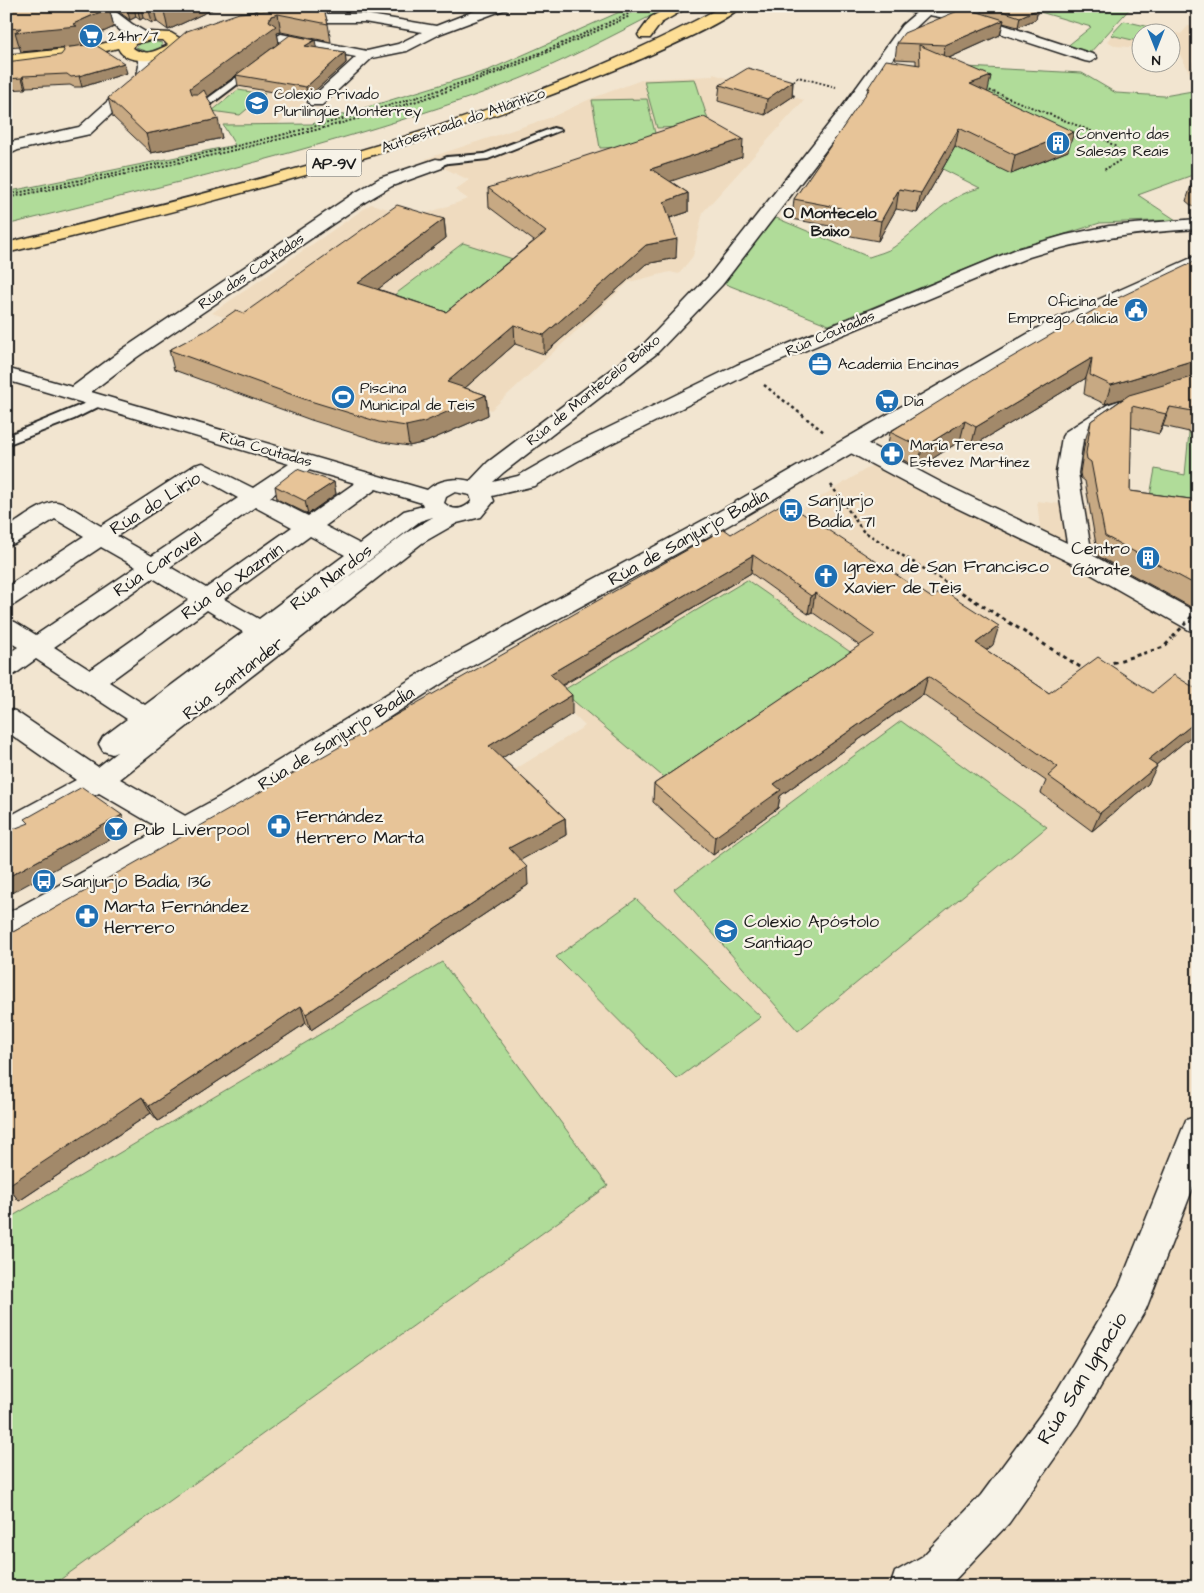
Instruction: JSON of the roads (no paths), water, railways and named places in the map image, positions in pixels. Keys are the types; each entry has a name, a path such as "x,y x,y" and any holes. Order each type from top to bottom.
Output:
{"main road":[{"path":"245,17 221,25 245,17 278,6"},
{"path":"649,42 656,20 683,6"},
{"name":"Autoestrada do Atlántico","path":"6,248 281,178 382,149 489,114 649,42 704,6"},
{"name":"AP-9V","path":"649,42 709,28 740,8"},
{"path":"6,59 141,56 166,53 202,32 152,36 61,57"},
{"path":"152,36 172,38 175,41 175,47"},
{"name":"Autoestrada do Atlántico","path":"6,233 366,139 577,65 649,42"},
{"path":"128,43 125,49 141,56"}],"street":[{"path":"99,6 118,23 134,33 152,36"},
{"path":"284,43 367,55 402,48 437,30 501,6"},
{"path":"902,6 928,8 969,18 1090,58"},
{"name":"Rúa de Montecelo Baixo","path":"477,490 496,467 649,350 715,281 849,109 907,28 928,8"},
{"path":"245,17 364,18 437,30"},
{"path":"245,17 261,32"},
{"path":"6,55 61,57"},
{"path":"316,102 367,55"},
{"path":"6,151 14,146 84,130 144,76 146,66 141,56"},
{"path":"6,66 61,57"},
{"name":"Rúa das Coutadas","path":"74,395 130,353 359,198 386,182 436,164"},
{"name":"Rúa Coutadas","path":"477,490 504,488 526,481 575,454 744,369 968,275 1056,242 1111,230 1198,224"},
{"name":"Rúa de Sanjurjo Badía","path":"6,929 233,803 443,671 816,466 1055,326 1198,260"},
{"name":"Rúa Coutadas","path":"6,374 374,480 441,508"},
{"path":"1081,559 1067,472 1073,437 1114,409 1141,400"},
{"path":"849,447 1081,559 1196,618"},
{"name":"Rúa Caravel","path":"6,668 307,461"},
{"name":"Rúa do Lirio","path":"6,598 203,470 361,554"},
{"name":"Rúa do Xazmín","path":"90,682 374,480"},
{"path":"460,484 477,490 483,501 480,508 462,516 441,508 436,493 450,486 460,484"},
{"name":"Rúa Nardos","path":"112,744 412,516 441,508"},
{"name":"Rúa Santander","path":"6,831 100,780 414,538 441,508"},
{"path":"6,540 55,509 151,568 260,631"},
{"path":"6,628 146,718"},
{"path":"6,718 100,780 186,830"},
{"name":"Rúa San Ignacio","path":"910,1587 938,1570 995,1509 1065,1412 1133,1296 1198,1131"}],"lane":[{"path":"199,109 266,60"},
{"path":"436,164 447,160 485,157 556,130"},
{"path":"6,441 70,416 98,402"}],"place":[{"name":"24hr/7","path":"91,36"},
{"name":"Colexio Privado Plurilingüe Monterrey","path":"257,103"},
{"name":"Convento das Salesas Reais","path":"1058,143"},
{"name":"Oficina de Emprego Galicia","path":"1136,310"},
{"name":"Academia Encinas","path":"820,364"},
{"name":"Piscina Municipal de Teis","path":"343,397"},
{"name":"Dia","path":"887,401"},
{"name":"María Teresa Estevez Martínez","path":"892,454"},
{"name":"Sanjurjo Badía, 71","path":"791,510"},
{"name":"Centro Gárate","path":"1148,558"},
{"name":"Igrexa de San Francisco Xavier de Teis","path":"826,576"},
{"name":"Fernández Herrero Marta","path":"279,826"},
{"name":"Pub Liverpool","path":"116,829"},
{"name":"Sanjurjo Badía, 136","path":"44,881"},
{"name":"Marta Fernández Herrero","path":"87,916"},
{"name":"Colexio Apóstolo Santiago","path":"726,931"}],"district":[{"name":"O Montecelo Baixo","path":"830,221"}]}
